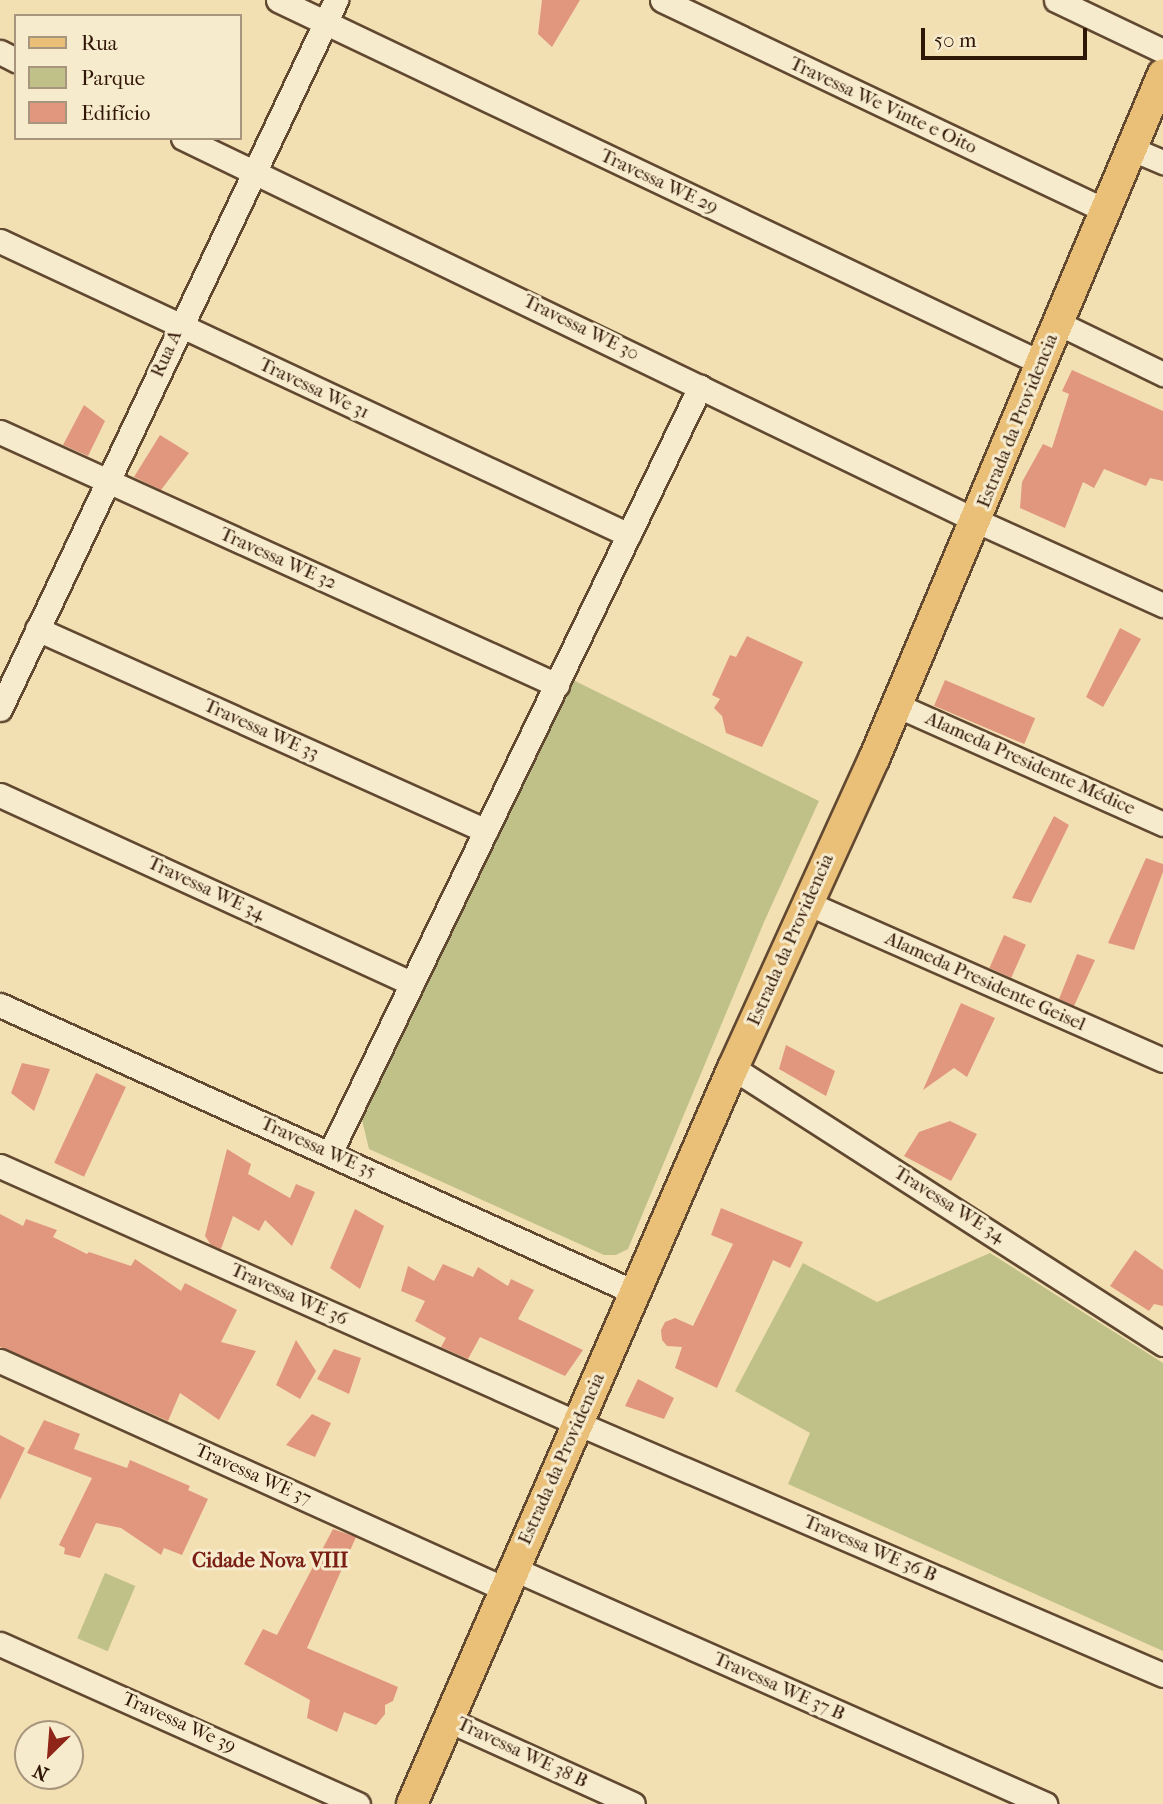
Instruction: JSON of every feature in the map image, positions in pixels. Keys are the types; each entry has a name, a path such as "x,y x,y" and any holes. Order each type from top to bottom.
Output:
{"main road":[{"name":"Estrada da Providencia","path":"412,1804 634,1292 977,521 1163,74"}],"street":[{"name":"Travessa WE 29","path":"278,0 1041,363"},
{"name":"Rua A","path":"0,709 336,0"},
{"name":"Travessa We Vinte e Oito","path":"662,0 1105,210"},
{"path":"1056,0 1163,51"},
{"name":"Travessa WE 30","path":"187,140 977,521 1163,606"},
{"path":"1132,149 1163,162"},
{"name":"Travessa We 31","path":"0,241 629,535"},
{"path":"1058,323 1163,374"},
{"path":"330,1153 700,387"},
{"name":"Travessa WE 32","path":"0,432 556,685"},
{"name":"Travessa WE 33","path":"37,629 486,831"},
{"name":"Alameda Presidente Médice","path":"896,705 1163,824"},
{"name":"Travessa WE 34","path":"0,795 412,984"},
{"name":"Alameda Presidente Geisel","path":"807,903 1163,1060"},
{"name":"Travessa WE 35","path":"0,1005 634,1292"},
{"name":"Travessa WE 34","path":"733,1068 1163,1344"},
{"name":"Travessa WE 36","path":"0,1166 577,1423"},
{"name":"Travessa WE 37","path":"0,1361 510,1579"},
{"name":"Travessa WE 36 B","path":"577,1423 1163,1675"},
{"name":"Travessa WE 37 B","path":"510,1579 1045,1804"},
{"name":"Travessa We 39","path":"0,1644 358,1804"},
{"name":"Travessa WE 38 B","path":"449,1720 633,1804"}],"green space":[{"path":"573,680 819,801 764,922 628,1249 616,1255 604,1255 369,1149 362,1120"},
{"path":"990,1253 1163,1363 1163,1651 788,1484 810,1433 735,1391 803,1263 877,1302"},
{"path":"105,1573 135,1586 108,1651 77,1638"}],"building":[{"path":"542,0 580,0 552,47 538,34"},
{"path":"1072,370 1163,411 1163,481 1150,478 1146,486 1104,469 1094,488 1083,482 1065,528 1020,508 1022,482 1043,444 1052,448 1069,394 1062,391"},
{"path":"84,405 105,421 88,456 63,445"},
{"path":"160,435 189,453 161,490 134,477"},
{"path":"1120,628 1141,639 1103,707 1086,697"},
{"path":"747,636 803,662 762,747 726,733 722,716 714,708 720,699 712,695 730,655 736,657"},
{"path":"945,680 1035,718 1024,744 934,706"},
{"path":"1054,816 1069,825 1031,903 1012,898"},
{"path":"1146,858 1163,864 1163,872 1134,950 1108,943"},
{"path":"1004,935 1026,945 1011,978 989,968"},
{"path":"1077,954 1095,960 1074,1006 1059,999"},
{"path":"961,1003 995,1018 967,1077 954,1068 923,1090"},
{"path":"786,1045 835,1071 826,1096 779,1069"},
{"path":"22,1063 50,1069 34,1111 11,1093"},
{"path":"96,1073 126,1087 84,1177 54,1163"},
{"path":"950,1121 977,1134 951,1181 904,1156 919,1132"},
{"path":"227,1149 251,1164 248,1174 290,1198 296,1184 315,1192 292,1246 265,1220 259,1231 233,1216 221,1249 211,1245 205,1236"},
{"path":"721,1208 803,1242 790,1268 773,1260 717,1388 675,1368 682,1347 667,1346 662,1340 661,1330 665,1322 675,1318 693,1326 733,1244 711,1235"},
{"path":"355,1209 384,1226 360,1289 330,1268"},
{"path":"0,1214 23,1226 26,1219 57,1230 53,1237 87,1254 89,1252 131,1266 135,1259 181,1291 185,1283 237,1310 221,1342 256,1351 219,1420 180,1393 168,1421 0,1347"},
{"path":"1135,1250 1163,1270 1163,1306 1154,1304 1149,1311 1110,1286"},
{"path":"443,1264 473,1277 478,1267 508,1286 511,1279 534,1290 518,1319 583,1350 565,1376 480,1337 468,1359 441,1347 446,1338 415,1321 425,1301 401,1291 408,1266 434,1281"},
{"path":"296,1340 316,1371 300,1399 276,1385"},
{"path":"334,1349 361,1358 349,1394 317,1379"},
{"path":"638,1379 674,1398 664,1419 625,1406"},
{"path":"312,1414 331,1423 315,1457 286,1445"},
{"path":"44,1420 80,1434 74,1449 127,1468 130,1460 190,1486 188,1490 208,1499 182,1555 164,1548 161,1555 121,1528 96,1523 80,1558 64,1554 65,1548 59,1545 92,1478 27,1453"},
{"path":"0,1435 25,1448 0,1500"},
{"path":"333,1529 356,1537 307,1648 398,1687 393,1701 385,1705 385,1714 376,1725 344,1712 337,1732 307,1718 310,1700 244,1664 263,1629 277,1635"}],"district":[{"name":"Cidade Nova VIII","path":"270,1560"}]}
